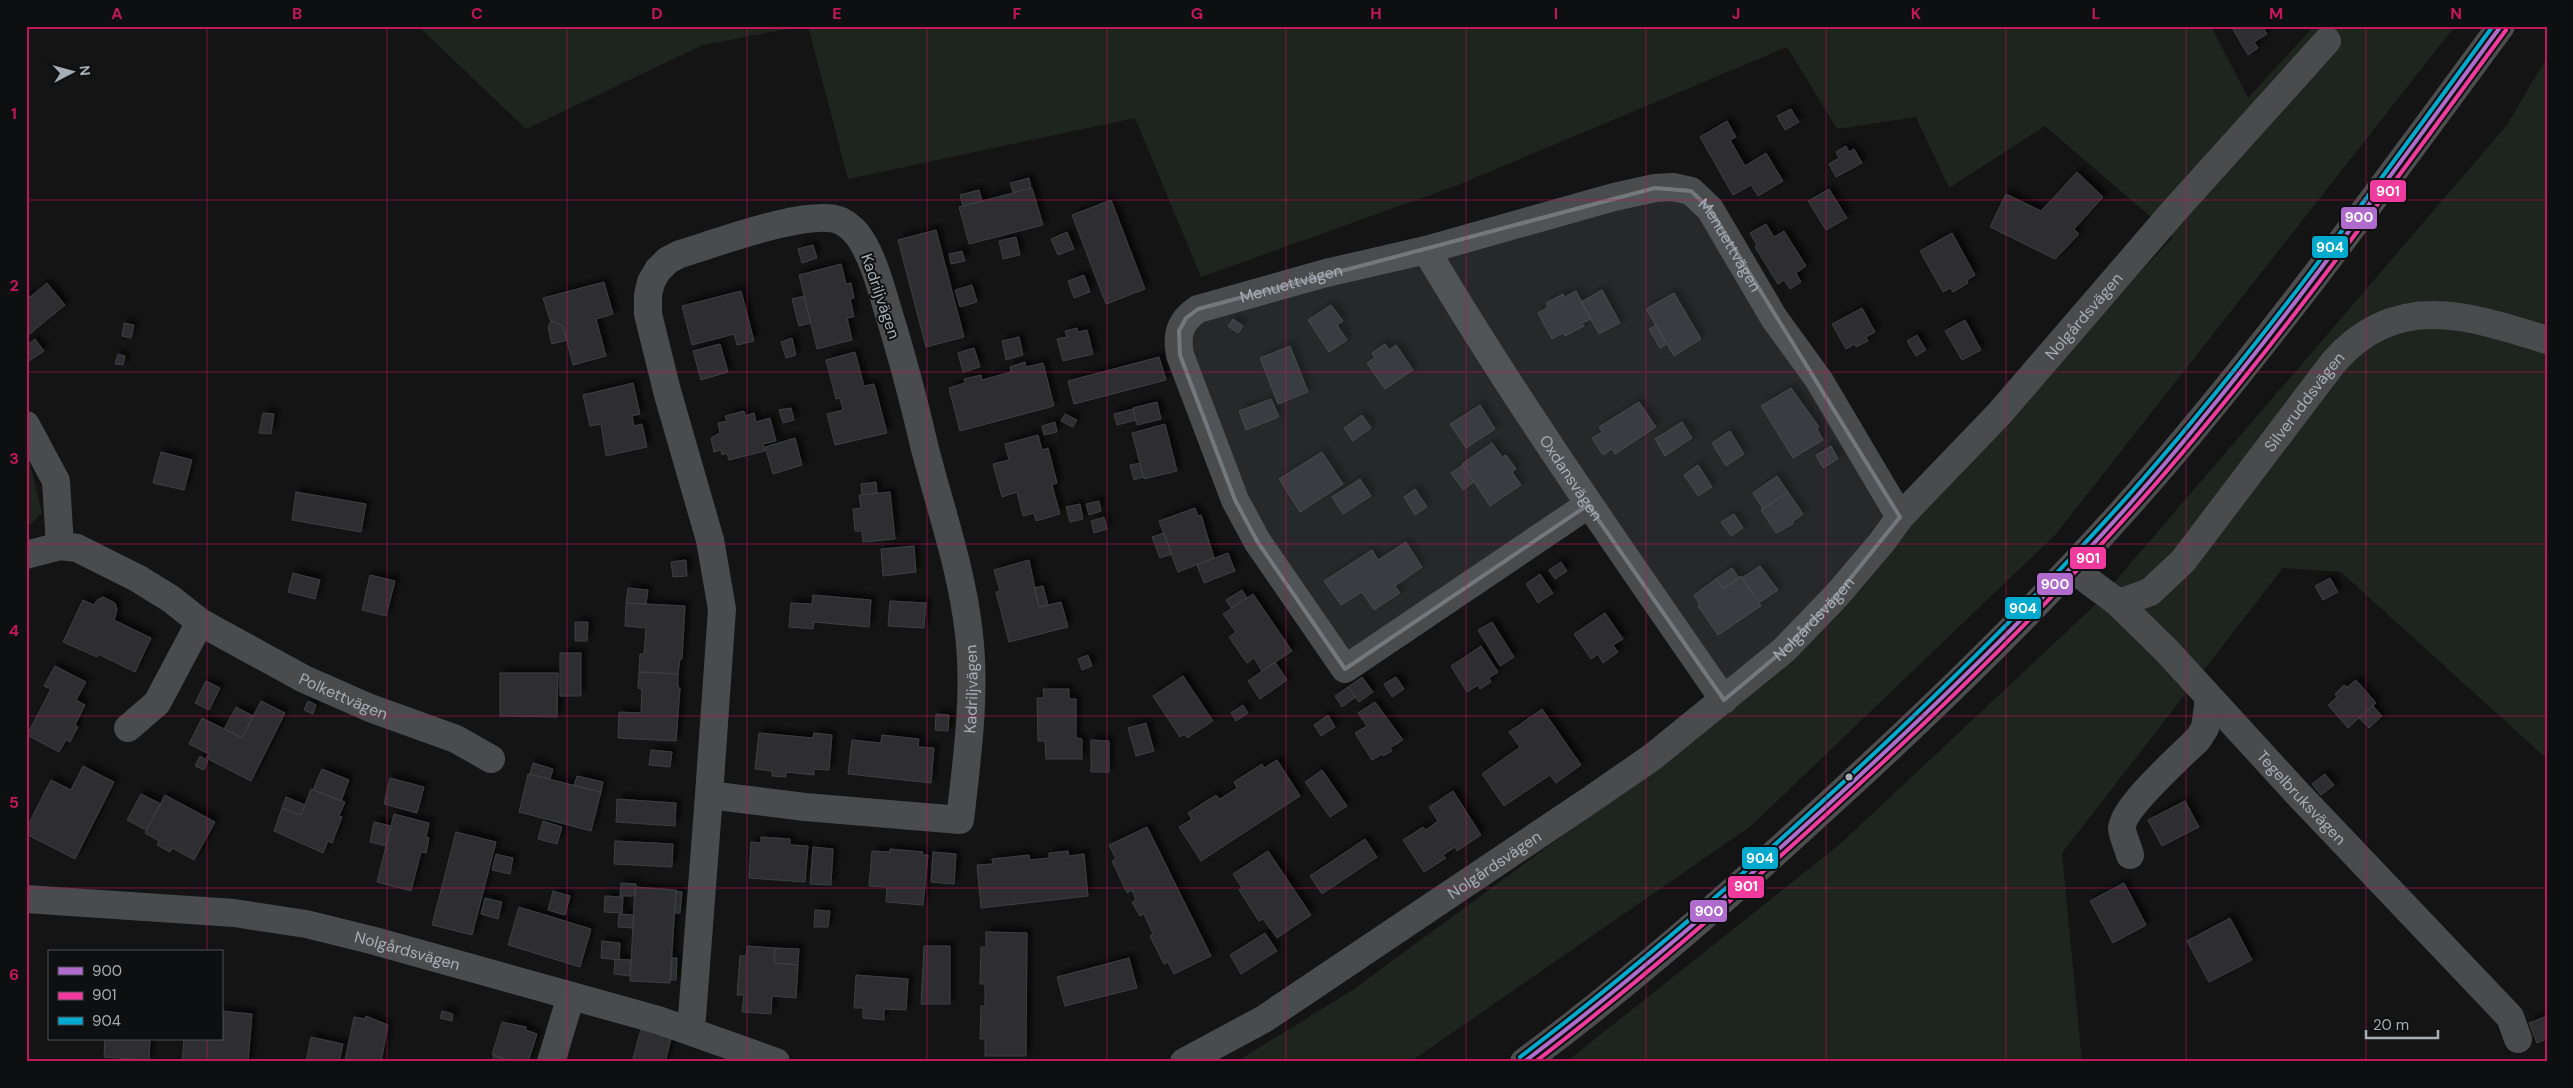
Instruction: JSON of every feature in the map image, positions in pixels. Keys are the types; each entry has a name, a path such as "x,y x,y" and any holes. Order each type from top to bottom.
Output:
{"main road":[{"path":"1524,1062 1594,1009 1798,833 1919,722 2071,568 2190,434 2300,297 2501,26"}],"street":[{"name":"Nolgårdsvägen","path":"1184,1062 1264,1019 1651,758 1784,650 1837,596 1882,542 1900,517 1998,414 2173,212 2326,41"},
{"name":"Menuettvägen","path":"1588,505 1345,669 1257,541 1235,500 1180,355 1179,331 1186,318 1198,310 1326,273 1426,250 1614,197 1655,188 1673,187 1691,191 1710,209 1774,318 1819,380 1900,517"},
{"name":"Kadriljvägen","path":"688,1030 692,1017 722,609 710,540 667,391 648,314 648,296 658,270 668,260 680,254 788,222 820,217 833,218 854,230 863,242 874,266 904,362 934,484 954,550 969,634 971,665 971,728 960,820 805,807 709,796"},
{"name":"Oxdansvägen","path":"1426,250 1463,312 1588,505 1724,700"},
{"name":"Silveruddsvägen","path":"2117,602 2150,592 2183,561 2333,363 2347,346 2370,330 2383,323 2419,315 2447,315 2482,320 2547,340"},
{"path":"26,425 56,481 60,546 26,554"},
{"name":"Polkettvägen","path":"60,546 77,548 136,578 171,598 200,622 304,679 370,708 456,738 491,759"},
{"name":"Tegelbruksvägen","path":"2071,568 2117,602 2167,651 2209,699 2510,1017 2518,1039"},
{"path":"128,728 158,703 200,622"},
{"path":"2130,855 2122,828 2125,815 2140,796 2198,739 2205,728 2209,699"},
{"name":"Nolgårdsvägen","path":"26,899 234,913 306,924 371,940 688,1030 776,1062"},
{"path":"551,1062 571,996"}],"highlighted area":[{"path":"1655,188 1691,191 1710,209 1900,517 1837,595 1784,650 1724,700 1588,505 1345,669 1257,541 1235,500 1180,355 1179,331 1186,318 1198,309 1614,197"}],"shaded area":[{"path":"418,26 803,26 703,45 526,129"},
{"path":"808,26 2211,26 2248,98 2314,26 2455,26 2056,534 1751,826 1410,1062 1236,1062 1354,989 1562,836 1761,680 2172,238 2151,217 2045,126 1949,188 1916,117 1837,129 1787,47 1458,185 1201,277 1135,118 848,179"},
{"path":"2547,57 2547,759 2341,572 2283,568 2062,853 2082,1062 1566,1062 1839,845 2094,606 2507,125"},
{"path":"28,455 42,513 26,528 26,456"}],"building":[{"path":"2231,26 2262,26 2267,34 2254,42 2258,48 2248,55"},
{"path":"1791,109 1799,122 1785,130 1777,116"},
{"path":"1727,121 1736,137 1730,140 1745,166 1766,153 1783,181 1758,196 1751,185 1733,195 1700,137"},
{"path":"1846,146 1849,152 1854,149 1862,163 1836,177 1829,164 1839,158 1836,152"},
{"path":"2077,172 2103,197 2074,229 2079,234 2055,259 1990,227 2006,194 2041,211"},
{"path":"1029,178 1031,188 1013,192 1010,183"},
{"path":"1032,188 1043,225 969,244 959,207"},
{"path":"1829,189 1847,218 1826,230 1808,201"},
{"path":"979,190 982,201 963,206 960,195"},
{"path":"1111,200 1145,289 1106,304 1072,215"},
{"path":"1766,224 1774,237 1784,231 1806,266 1796,273 1801,282 1790,289 1784,280 1778,284 1755,247 1757,245 1750,233"},
{"path":"936,230 964,337 926,347 898,240"},
{"path":"1067,232 1074,249 1058,255 1051,239"},
{"path":"1952,233 1975,275 1967,280 1968,283 1953,292 1950,288 1943,292 1920,251"},
{"path":"1016,237 1020,255 1003,259 999,241"},
{"path":"813,245 817,258 802,263 798,249"},
{"path":"962,251 965,261 951,264 949,254"},
{"path":"841,264 846,284 851,283 854,298 850,299 854,317 847,318 852,340 817,349 799,275"},
{"path":"1084,275 1090,292 1074,298 1068,281"},
{"path":"604,282 613,314 596,319 606,356 573,365 563,326 550,320 543,298"},
{"path":"47,283 65,305 26,337 26,293 30,297"},
{"path":"972,285 977,302 960,307 955,290"},
{"path":"1602,290 1620,323 1599,334 1581,302"},
{"path":"741,291 754,341 737,345 734,334 692,345 682,306"},
{"path":"1576,291 1591,319 1582,323 1584,326 1565,336 1563,333 1552,339 1538,313 1548,307 1546,303 1563,294 1565,297"},
{"path":"1674,293 1701,339 1674,356 1646,309"},
{"path":"804,296 811,323 799,326 792,299"},
{"path":"1331,305 1343,321 1337,325 1347,340 1329,352 1308,320"},
{"path":"1862,308 1875,332 1866,337 1868,341 1856,347 1855,344 1846,349 1832,324"},
{"path":"1233,319 1243,326 1238,333 1228,326"},
{"path":"1965,320 1981,350 1962,360 1945,331"},
{"path":"551,321 563,326 567,340 552,344 548,327"},
{"path":"124,323 134,325 131,338 122,336"},
{"path":"1656,325 1667,344 1660,348 1649,329"},
{"path":"1077,328 1078,332 1087,330 1093,354 1063,361 1057,339 1067,337 1065,331"},
{"path":"1917,335 1926,350 1916,356 1907,341"},
{"path":"1019,337 1023,355 1006,360 1002,341"},
{"path":"792,338 796,355 786,358 781,342"},
{"path":"35,339 44,351 26,363 26,346"},
{"path":"720,344 728,372 701,380 693,351"},
{"path":"1385,344 1389,350 1396,345 1413,370 1385,389 1367,363 1375,358 1372,353"},
{"path":"1290,346 1308,392 1278,404 1260,358"},
{"path":"974,348 980,367 963,372 958,353"},
{"path":"855,352 864,386 874,384 887,433 835,445 827,414 843,410 840,398 836,399 826,360"},
{"path":"118,354 125,356 123,365 115,364"},
{"path":"1159,357 1166,380 1074,404 1068,381"},
{"path":"1025,362 1026,367 1043,363 1054,406 960,431 949,388 965,383 964,379 981,375 982,380 1011,372 1010,367"},
{"path":"633,383 640,414 632,416 634,426 642,424 647,447 606,456 601,424 590,426 583,395"},
{"path":"1791,388 1819,427 1817,429 1823,440 1793,458 1761,406"},
{"path":"1271,399 1279,417 1246,430 1239,411"},
{"path":"1157,402 1161,419 1137,425 1133,408"},
{"path":"1639,402 1656,427 1615,454 1612,449 1603,455 1592,438 1602,432 1599,427"},
{"path":"1480,405 1495,429 1466,448 1450,424"},
{"path":"791,408 794,420 783,423 779,410"},
{"path":"1133,409 1136,420 1117,425 1114,414"},
{"path":"744,411 745,416 754,413 756,422 770,418 776,441 763,444 765,451 729,460 727,453 722,455 721,450 714,452 711,438 720,433 718,423 727,421 725,416"},
{"path":"263,413 274,414 271,434 259,433"},
{"path":"1065,414 1077,420 1073,427 1061,421"},
{"path":"1362,415 1371,428 1353,441 1344,428"},
{"path":"1055,422 1057,432 1044,435 1042,426"},
{"path":"1682,422 1692,438 1665,456 1655,439"},
{"path":"1165,424 1177,471 1144,479 1132,433"},
{"path":"1730,431 1744,454 1726,466 1712,443"},
{"path":"1038,435 1042,450 1048,448 1057,483 1052,485 1060,514 1036,521 1034,513 1023,516 1017,492 1002,497 993,464 1009,460 1005,444"},
{"path":"795,438 802,465 773,474 765,447"},
{"path":"1492,443 1502,457 1506,455 1516,469 1512,472 1521,485 1490,506 1462,464"},
{"path":"1831,446 1838,459 1823,468 1816,455"},
{"path":"161,452 192,460 184,490 153,483"},
{"path":"1322,452 1343,484 1300,512 1279,479"},
{"path":"1140,463 1143,477 1134,480 1130,465"},
{"path":"1463,465 1474,482 1463,490 1451,473"},
{"path":"1698,465 1712,487 1698,496 1684,475"},
{"path":"1777,476 1788,492 1763,509 1753,493"},
{"path":"1360,479 1371,496 1343,514 1332,497"},
{"path":"876,482 877,493 862,495 861,484"},
{"path":"1415,489 1427,507 1415,515 1404,497"},
{"path":"296,492 366,504 361,532 292,520"},
{"path":"890,492 895,539 863,542 862,531 855,531 853,509 861,508 859,495"},
{"path":"1788,492 1803,514 1792,522 1793,524 1776,533 1761,510"},
{"path":"1099,501 1101,511 1089,515 1086,504"},
{"path":"1080,504 1083,519 1070,522 1066,507"},
{"path":"1195,508 1198,516 1201,515 1214,558 1178,572 1159,521"},
{"path":"1734,514 1743,528 1731,536 1721,522"},
{"path":"1104,517 1107,529 1094,533 1091,521"},
{"path":"1164,533 1172,554 1160,558 1152,537"},
{"path":"1406,542 1422,567 1395,586 1400,593 1374,610 1362,592 1341,605 1324,581 1372,550 1378,560"},
{"path":"914,546 916,572 883,576 881,549"},
{"path":"1228,553 1235,571 1204,583 1197,565"},
{"path":"686,560 687,576 673,577 671,562"},
{"path":"1029,560 1039,607 1061,602 1068,627 1009,642 996,592 1000,591 994,570"},
{"path":"1561,562 1567,571 1555,579 1549,570"},
{"path":"1760,566 1778,590 1759,603 1742,578"},
{"path":"1732,568 1739,578 1723,589 1716,579"},
{"path":"293,573 320,580 315,599 288,592"},
{"path":"1540,574 1553,593 1538,603 1526,584"},
{"path":"370,575 395,581 386,616 362,610"},
{"path":"1741,576 1761,606 1718,635 1698,606 1700,605 1694,595 1716,579 1723,589"},
{"path":"2330,578 2338,592 2323,600 2315,586"},
{"path":"1043,586 1048,605 1039,607 1034,588"},
{"path":"628,588 648,590 646,604 626,603"},
{"path":"1242,590 1247,598 1231,608 1226,600"},
{"path":"1253,594 1292,651 1262,671 1254,658 1247,663 1229,637 1236,632 1223,614"},
{"path":"813,595 871,600 869,627 814,622 813,629 789,627 791,603 812,604"},
{"path":"103,597 115,603 117,610 114,620 151,638 135,672 98,654 97,657 63,642 83,600 94,605 97,600"},
{"path":"890,601 926,603 924,628 888,626"},
{"path":"626,603 685,606 682,659 680,659 678,674 639,672 640,654 644,654 646,628 625,626"},
{"path":"1605,613 1623,639 1613,645 1618,652 1603,663 1598,654 1591,659 1574,634"},
{"path":"575,622 588,622 587,641 575,641"},
{"path":"1492,622 1514,657 1500,666 1478,630"},
{"path":"1481,646 1498,672 1489,678 1491,682 1480,689 1478,685 1467,692 1451,666"},
{"path":"560,653 581,653 581,696 560,696"},
{"path":"1088,655 1092,666 1082,670 1078,659"},
{"path":"1275,662 1287,680 1260,699 1248,681"},
{"path":"55,666 86,682 76,700 85,705 75,725 78,727 70,742 66,740 59,752 27,735 51,689 44,686"},
{"path":"639,672 678,674 678,688 680,688 676,741 618,738 619,712 641,713 642,689 638,688"},
{"path":"500,673 558,673 557,717 500,716"},
{"path":"1183,676 1213,721 1187,738 1185,734 1180,737 1153,696"},
{"path":"1362,677 1373,692 1359,702 1348,687"},
{"path":"1396,677 1404,689 1392,697 1384,684"},
{"path":"2356,680 2376,703 2348,728 2328,705 2337,697 2335,694 2344,685 2347,687"},
{"path":"206,681 220,688 209,710 195,703"},
{"path":"1348,687 1356,697 1342,707 1335,696"},
{"path":"1043,689 1069,689 1069,699 1076,699 1076,738 1082,739 1082,759 1046,759 1045,741 1038,741 1037,698 1044,698"},
{"path":"261,701 285,713 251,781 206,758 209,754 189,744 202,718 242,738"},
{"path":"308,701 316,705 313,714 304,710"},
{"path":"1375,702 1403,740 1390,748 1392,751 1372,760 1355,733 1367,726 1358,713"},
{"path":"1243,705 1248,713 1236,721 1231,713"},
{"path":"2373,706 2382,716 2369,728 2359,718"},
{"path":"236,707 253,716 242,738 224,729"},
{"path":"1542,709 1581,765 1556,783 1550,775 1504,806 1482,774 1520,747 1509,732"},
{"path":"936,714 949,715 948,731 935,730"},
{"path":"1328,715 1335,727 1321,736 1314,725"},
{"path":"1146,723 1154,751 1136,756 1128,728"},
{"path":"759,733 813,738 814,733 832,735 829,770 814,769 814,775 786,772 786,777 772,776 772,771 755,769"},
{"path":"882,735 919,739 918,747 934,748 931,783 848,774 852,740 881,743"},
{"path":"1091,740 1109,741 1109,772 1091,772"},
{"path":"651,750 672,752 670,767 649,765"},
{"path":"200,756 208,761 204,770 195,766"},
{"path":"1277,760 1300,796 1201,861 1179,827 1192,819 1188,813 1216,795 1220,799 1237,788 1234,782 1262,764 1264,768"},
{"path":"533,763 553,769 550,779 530,774"},
{"path":"83,766 114,782 75,859 26,834 26,829 51,780 71,790"},
{"path":"322,769 349,780 341,801 313,790"},
{"path":"1322,770 1347,806 1330,817 1305,782"},
{"path":"528,774 601,792 591,831 519,812"},
{"path":"2325,774 2334,785 2321,795 2312,784"},
{"path":"577,776 603,782 601,792 574,786"},
{"path":"390,778 424,787 417,813 384,804"},
{"path":"311,789 345,802 339,816 342,817 332,843 328,841 323,853 274,831 282,808 301,815"},
{"path":"1453,791 1481,835 1457,851 1455,847 1443,855 1446,858 1424,872 1403,840 1423,827 1426,830 1438,821 1429,807"},
{"path":"141,794 161,804 146,830 127,820"},
{"path":"165,795 215,822 194,860 172,848 170,852 157,845 159,841 145,833"},
{"path":"286,797 305,805 301,815 282,808"},
{"path":"617,799 676,803 675,826 616,822"},
{"path":"2185,801 2199,827 2162,846 2148,820"},
{"path":"394,814 429,823 426,837 429,838 426,853 421,852 411,891 377,882"},
{"path":"543,821 562,827 557,844 538,839"},
{"path":"374,822 391,826 386,846 370,842"},
{"path":"1147,827 1211,956 1174,974 1168,962 1164,964 1150,936 1153,934 1144,914 1140,916 1132,902 1136,900 1132,890 1127,893 1112,861 1116,859 1109,845"},
{"path":"456,832 496,842 472,935 432,925"},
{"path":"761,837 790,839 790,845 808,846 805,882 749,878 751,842 761,843"},
{"path":"1365,839 1377,857 1322,894 1310,876"},
{"path":"615,841 673,844 672,867 614,864"},
{"path":"813,847 833,849 831,885 810,884"},
{"path":"890,849 923,852 922,855 928,855 923,905 886,902 887,887 869,886 872,851 890,852"},
{"path":"1068,851 1069,856 1084,854 1088,896 981,908 977,865 993,864 992,859 1029,855 1030,860 1049,858 1049,853"},
{"path":"1268,851 1311,915 1277,938 1263,919 1259,921 1239,890 1242,888 1233,874"},
{"path":"933,852 956,854 954,884 931,882"},
{"path":"496,854 513,858 510,874 492,870"},
{"path":"621,883 636,884 635,896 620,896"},
{"path":"2124,883 2146,925 2113,943 2090,901"},
{"path":"635,887 676,890 670,983 630,981"},
{"path":"553,891 570,896 565,915 548,910"},
{"path":"676,891 682,892 680,913 675,913"},
{"path":"605,896 623,897 622,913 604,912"},
{"path":"485,898 502,902 498,919 481,914"},
{"path":"519,907 591,929 580,967 508,945"},
{"path":"815,910 830,911 828,927 814,927"},
{"path":"619,914 634,915 633,928 618,927"},
{"path":"2230,918 2252,960 2209,982 2187,941"},
{"path":"986,932 1027,933 1026,1056 985,1056 985,1039 980,1039 981,1006 985,1006 985,984 980,984 981,947 986,947"},
{"path":"1265,933 1277,951 1241,974 1230,955"},
{"path":"602,941 620,943 619,960 601,958"},
{"path":"747,946 775,948 774,963 798,965 796,998 772,996 771,1014 742,1012 744,995 737,995 740,956 746,956"},
{"path":"924,946 950,946 950,1004 921,1004"},
{"path":"775,948 799,949 798,965 774,963"},
{"path":"672,958 677,958 676,980 671,980"},
{"path":"1129,958 1137,988 1065,1006 1057,977"},
{"path":"615,959 631,960 630,976 614,974"},
{"path":"856,975 908,979 906,1010 884,1009 884,1020 863,1018 863,1008 854,1008"},
{"path":"222,1011 252,1014 248,1062 182,1062 184,1040 222,1040"},
{"path":"442,1011 453,1014 452,1021 440,1018"},
{"path":"366,1016 388,1025 381,1062 345,1060 354,1017 365,1019"},
{"path":"2547,1016 2547,1039 2537,1043 2529,1023"},
{"path":"502,1022 526,1027 526,1030 537,1034 528,1062 514,1062 492,1055"},
{"path":"642,1026 672,1035 665,1062 632,1062"},
{"path":"311,1037 343,1044 339,1062 306,1062"},
{"path":"105,1040 150,1040 149,1060 104,1057"},
{"path":"494,1055 514,1062 492,1062"}],"transit line":[{"name":"904","path":"1520,1057 1642,960 1798,824 1955,676 2070,560 2190,425 2235,369 2323,256 2493,26"},
{"name":"900","path":"1524,1062 1606,998 1725,897 1882,755 2039,602 2150,481 2242,370 2330,257 2501,26"},
{"name":"901","path":"1535,1062 1648,972 1793,845 1954,695 2075,573 2152,488 2245,377 2334,263 2506,30"}]}
